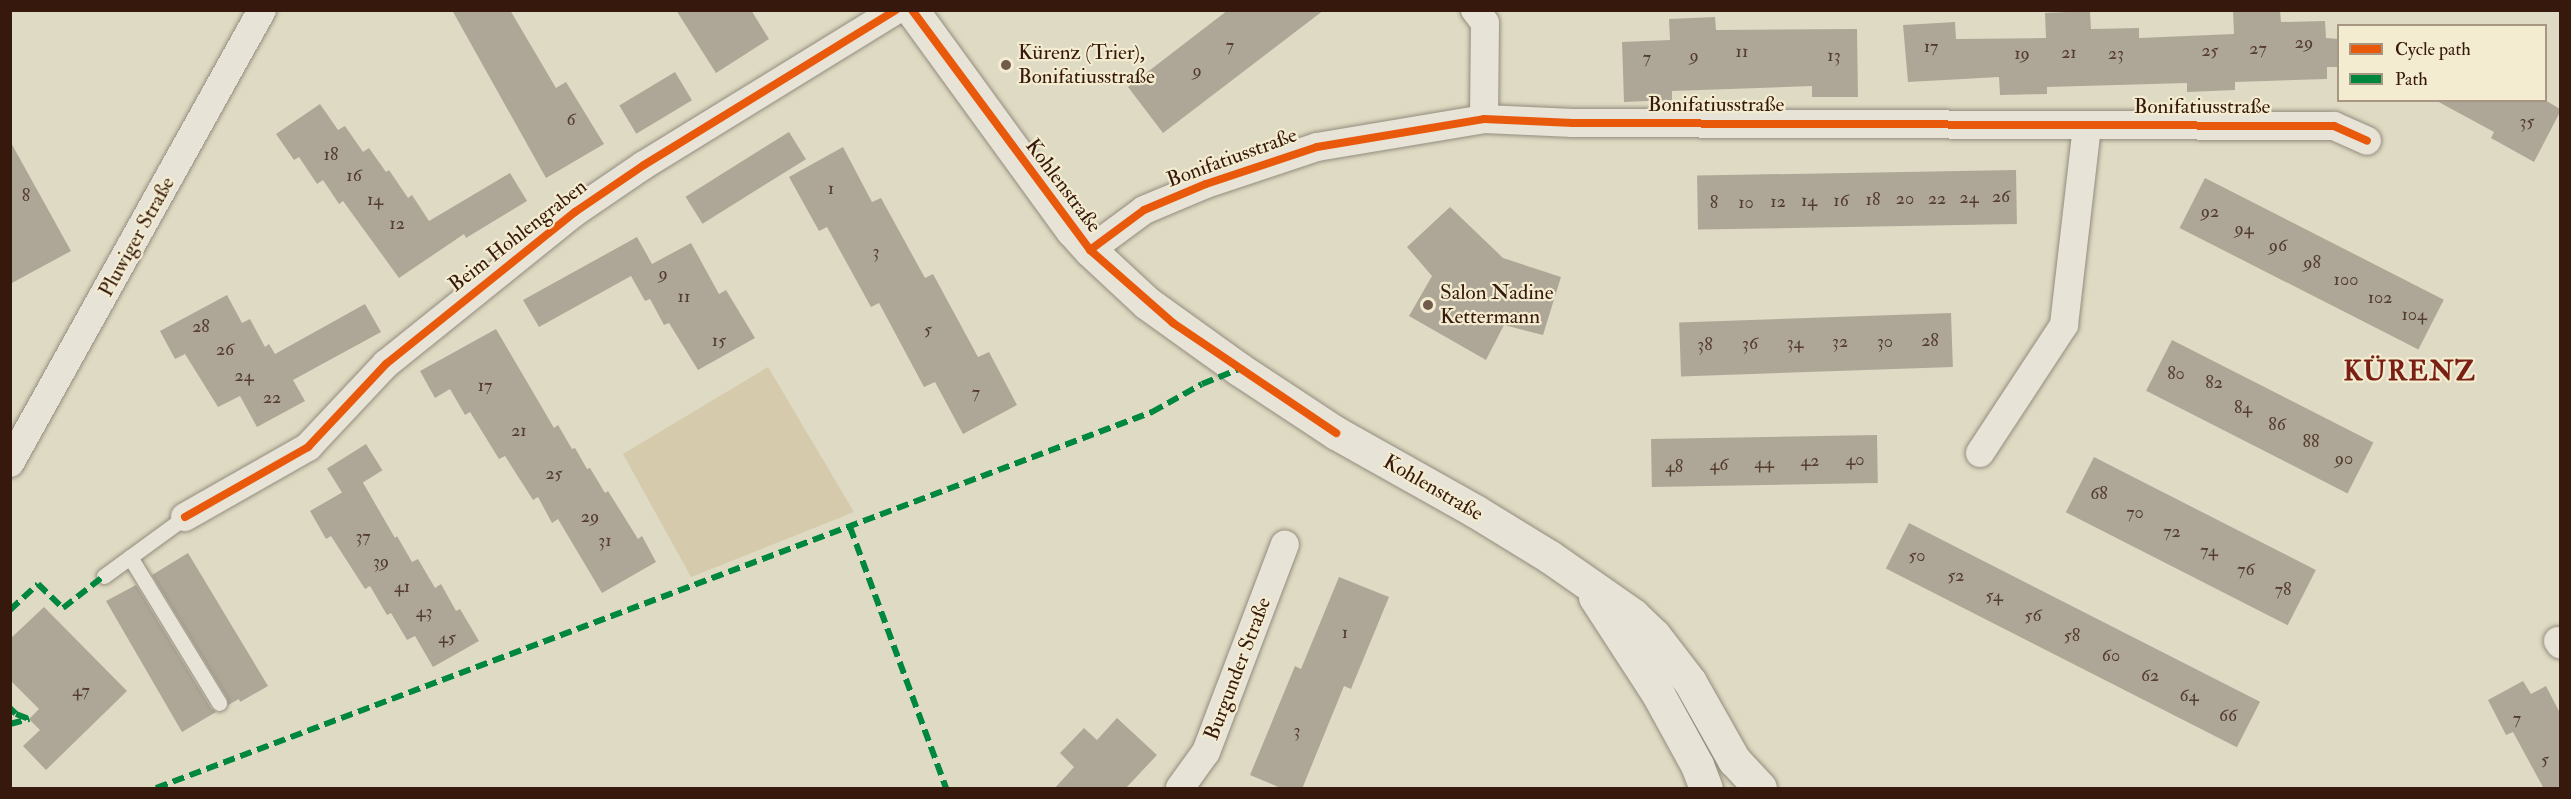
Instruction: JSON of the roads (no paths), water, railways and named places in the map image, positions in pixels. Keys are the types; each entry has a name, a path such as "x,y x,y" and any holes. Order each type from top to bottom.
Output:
{"main road":[{"name":"Kohlenstraße","path":"912,10 1090,250 1147,303 1239,369 1336,433 1475,511 1585,580 1633,615 1654,635 1690,682 1734,760 1760,789"},
{"name":"Kohlenstraße","path":"1585,580 1658,694 1697,765 1706,789"}],"street":[{"name":"Pluwiger Straße","path":"10,463 262,10"},
{"name":"Beim Hohlengraben","path":"185,517 308,447 386,364 574,212 644,165 896,10"},
{"path":"1475,10 1485,23 1484,119"},
{"name":"Bonifatiusstraße","path":"1090,250 1144,210 1206,184 1317,147 1484,119 1573,123 2334,126 2367,141"},
{"path":"1980,453 2064,325 2087,125"},
{"name":"Burgunder Straße","path":"1180,789 1206,752 1285,544"}],"lane":[{"path":"104,576 185,517"},
{"path":"130,557 219,703"}],"place":[{"name":"Kürenz (Trier), Bonifatiusstraße","path":"1006,65"},
{"name":"Salon Nadine Kettermann","path":"1428,305"}],"district":[{"name":"KÜRENZ","path":"2410,372"}]}
